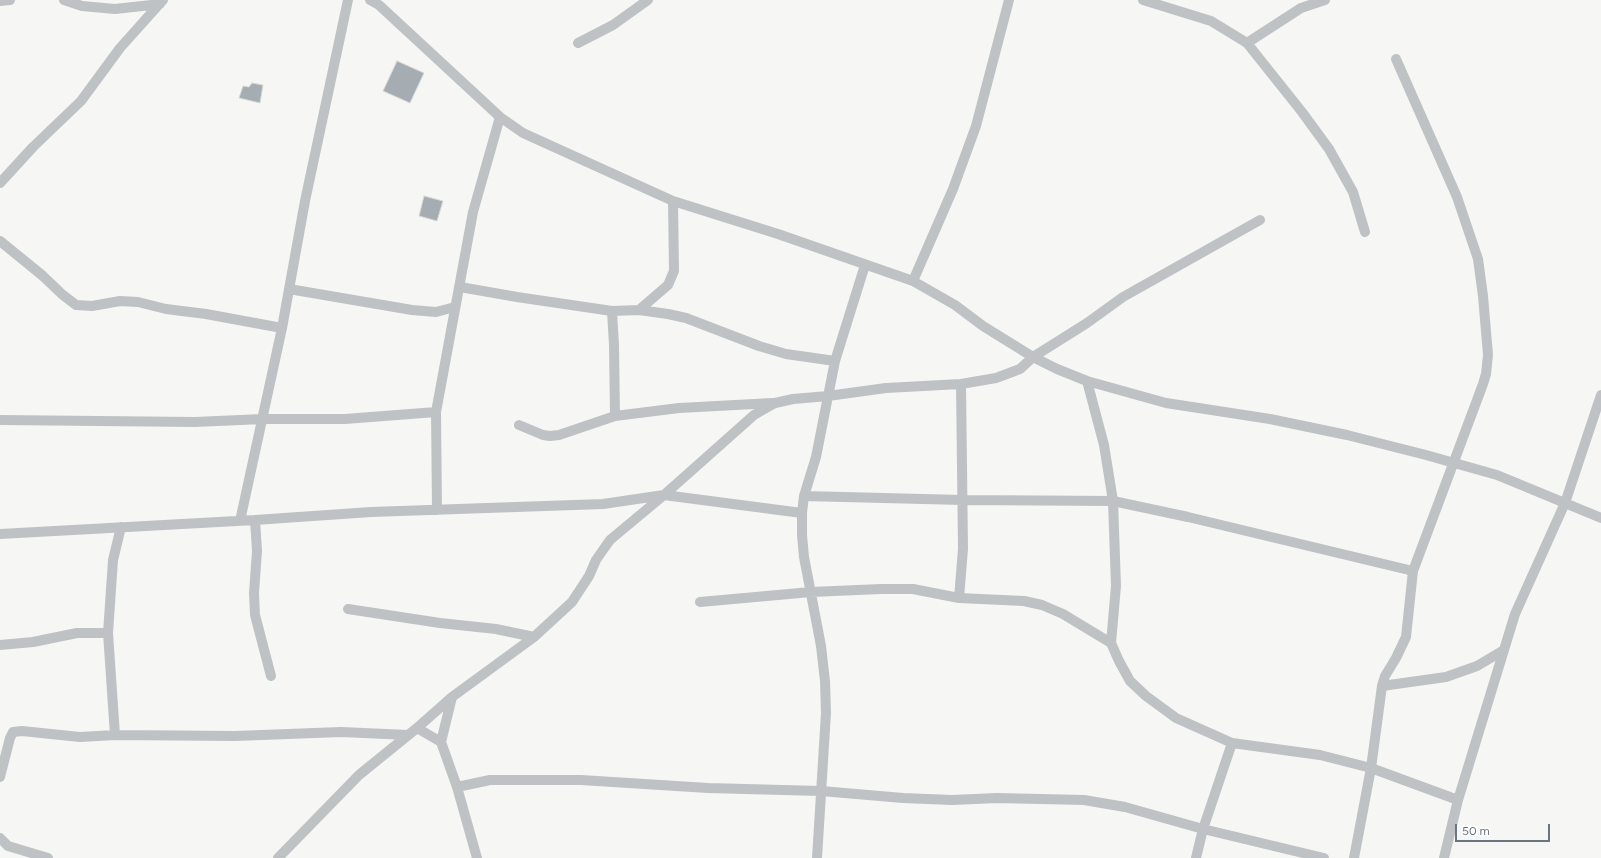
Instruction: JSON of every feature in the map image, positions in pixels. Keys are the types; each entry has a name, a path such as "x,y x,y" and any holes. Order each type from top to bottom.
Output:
{"street":[{"path":"0,1 10,0"},
{"path":"64,0 82,6 116,8 161,2"},
{"path":"240,521 282,328 305,201 348,0"},
{"path":"370,0 379,5 500,116 523,134 673,201 778,234 913,281 955,305 983,326 1057,369 1087,381 1166,403 1293,424 1355,437 1454,462 1497,475 1601,518"},
{"path":"578,43 613,26 648,0"},
{"path":"913,281 953,189 976,126 1009,0"},
{"path":"1143,0 1211,21 1247,43 1302,112 1329,149 1352,192 1365,232"},
{"path":"1247,43 1301,8 1325,0"},
{"path":"0,183 33,147 81,101 120,48 161,2"},
{"path":"1354,858 1371,768 1382,686 1385,676 1406,637 1414,571 1486,374 1488,355 1478,259 1457,197 1396,59"},
{"path":"437,510 436,412 474,212 485,166 500,116"},
{"path":"639,310 668,285 672,278 674,271 673,201"},
{"path":"519,425 543,435 550,436 559,435 615,416 679,408 775,403 793,399 886,388 961,384 996,378 1020,369 1034,357 1087,323 1123,297 1260,220"},
{"path":"0,241 43,276 63,295 76,304 92,306 120,301 138,302 166,309 206,314 282,328"},
{"path":"817,858 826,713 825,681 802,535 802,514 804,496 816,457 835,361 865,265"},
{"path":"460,287 612,311 639,310 668,314 686,318 759,346 786,354 835,361"},
{"path":"289,289 412,310 436,312 455,307"},
{"path":"612,311 615,416"},
{"path":"436,312 452,325"},
{"path":"1087,381 1104,445 1113,501 1116,586 1111,643 1130,681 1146,696 1176,718 1232,743 1320,755 1371,768 1458,800"},
{"path":"959,598 963,549 961,384"},
{"path":"1444,858 1458,800 1515,614 1565,503 1601,395"},
{"path":"278,858 359,775 417,728 452,697 534,637 572,602 589,576 596,560 610,540 664,495 754,415 775,403"},
{"path":"0,420 195,422 262,419 345,419 436,412"},
{"path":"0,534 240,521 371,512 602,504 664,495 802,514"},
{"path":"804,496 963,500 1113,501 1188,517 1414,571"},
{"path":"255,520 257,551 255,615 271,676"},
{"path":"115,735 108,633 113,560 121,528"},
{"path":"700,602 811,592 913,589 959,598 1024,601 1042,605 1063,614 1111,643"},
{"path":"348,609 440,623 496,629 534,637"},
{"path":"0,645 33,642 77,633 108,633"},
{"path":"1382,686 1446,677 1477,666 1504,650"},
{"path":"452,697 441,742 477,858"},
{"path":"417,728 441,742"},
{"path":"0,777 10,738 13,732 22,731 80,738 115,735 235,736 341,732 408,735"},
{"path":"1196,858 1203,829 1232,743"},
{"path":"456,787 490,780 580,780 708,788 821,791 903,798 1084,800 1125,807 1203,829 1324,858"},
{"path":"0,838 8,846 48,858"}],"building":[{"path":"397,61 424,73 410,103 383,91"},
{"path":"252,83 263,85 260,103 239,98 243,86 249,87"},
{"path":"424,196 443,201 437,221 419,216"}]}
